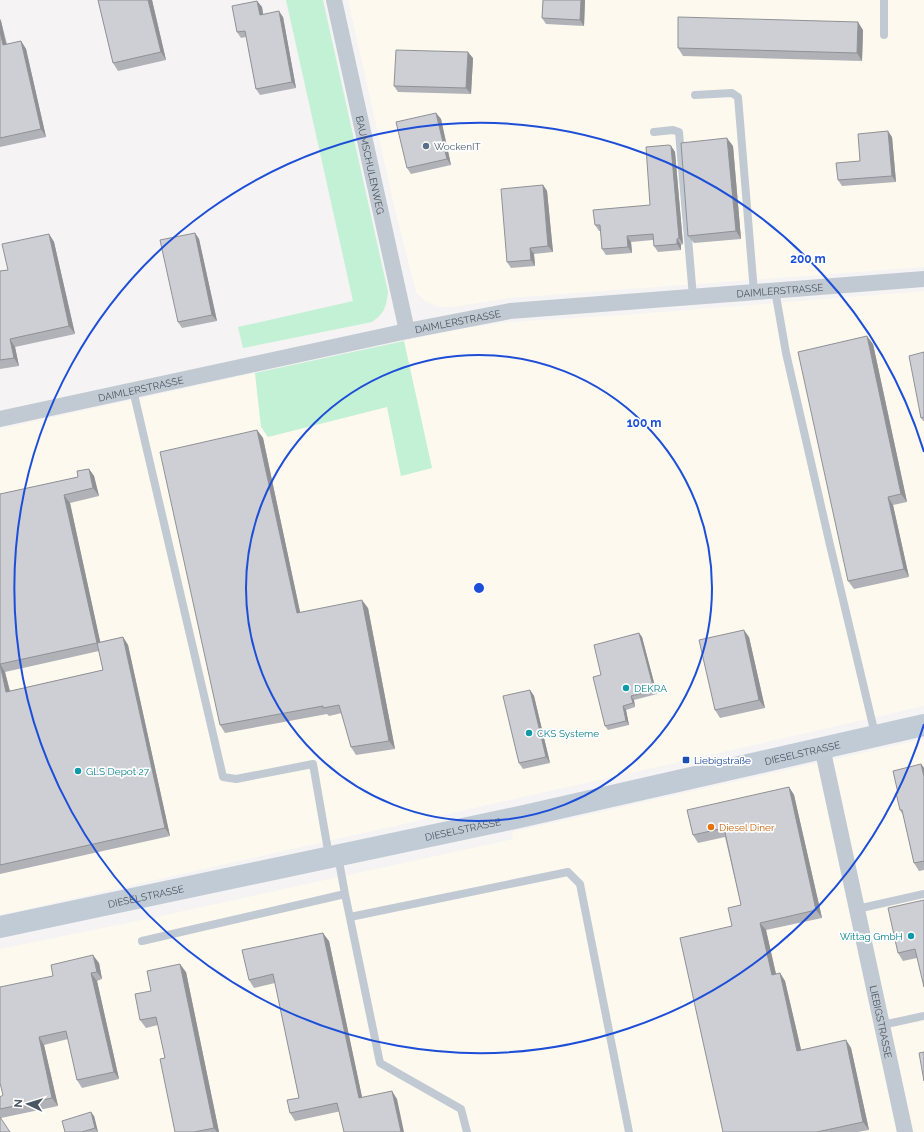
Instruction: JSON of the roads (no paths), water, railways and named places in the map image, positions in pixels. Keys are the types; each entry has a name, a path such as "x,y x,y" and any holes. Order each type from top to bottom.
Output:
{"street":[{"name":"BAUMSCHULENWEG","path":"334,0 407,331"},
{"name":"DAIMLERSTRASSE","path":"0,419 407,331 510,312 924,279"},
{"name":"DIESELSTRASSE","path":"0,927 524,816 924,725"},
{"name":"LIEBIGSTRASSE","path":"822,747 905,1132"}],"lane":[{"path":"884,0 884,35"},
{"path":"695,95 732,93 738,97 754,292"},
{"path":"654,132 674,130 679,132 693,297"},
{"path":"775,290 788,360 830,545 876,735"},
{"path":"133,390 222,777 236,779 313,764 333,856 345,894 380,1063 461,1109 467,1132"},
{"path":"350,917 568,872 580,884 629,1132"},
{"path":"142,941 345,894"},
{"path":"857,910 924,894"},
{"path":"882,1025 924,1016"}],"place":[{"name":"WockenIT","path":"426,146"},
{"name":"DEKRA","path":"626,688"},
{"name":"CKS Systeme","path":"529,733"},
{"name":"Liebigstraße","path":"686,760"},
{"name":"GLS Depot 27","path":"78,771"},
{"name":"Diesel Diner","path":"711,827"},
{"name":"Wittag GmbH","path":"911,936"}]}
